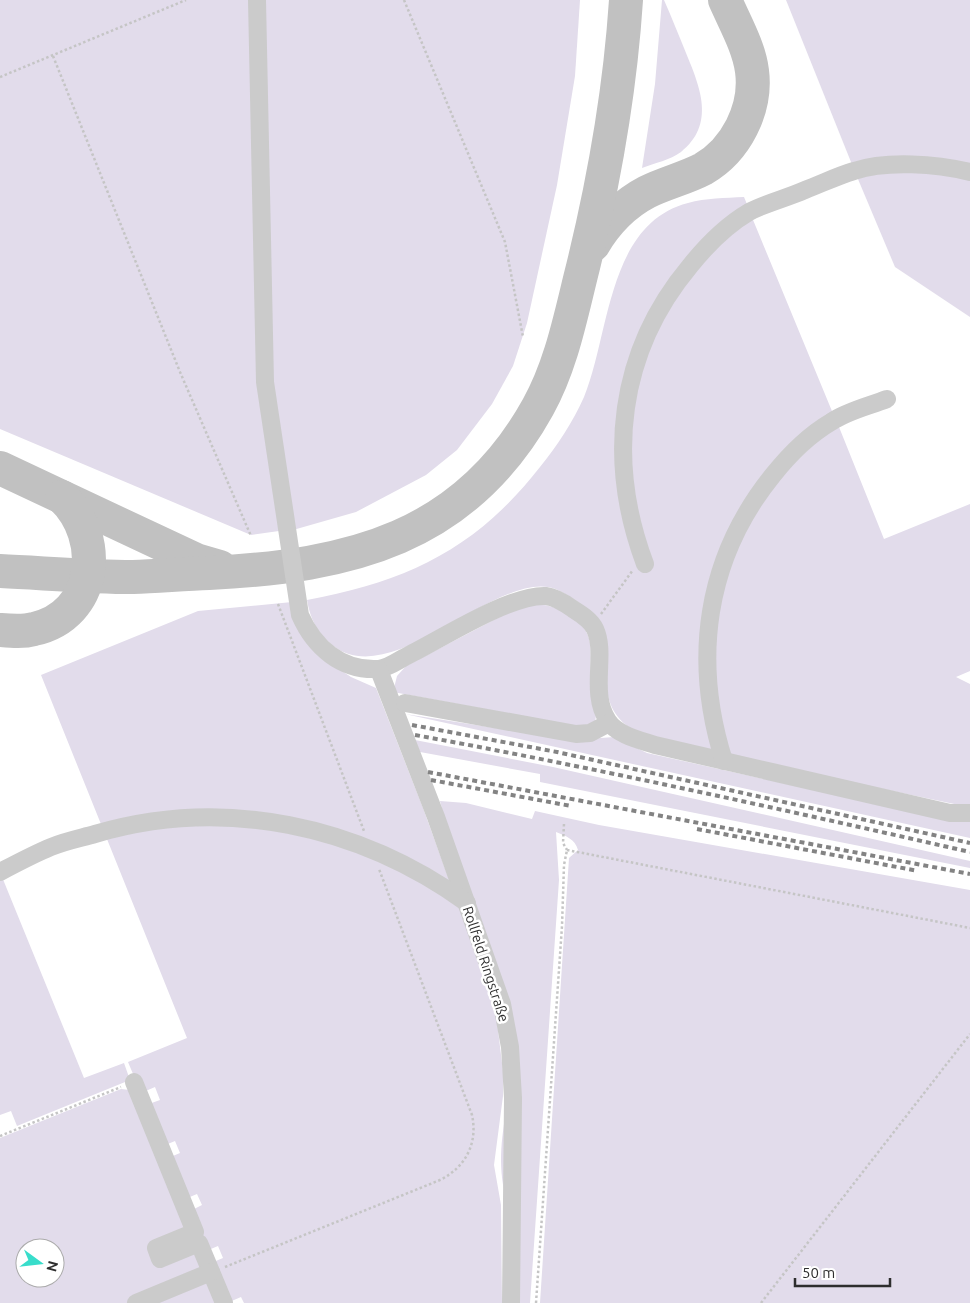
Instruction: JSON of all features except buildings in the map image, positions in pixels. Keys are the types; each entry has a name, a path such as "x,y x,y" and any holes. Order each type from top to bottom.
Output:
{"lane":[{"path":"257,0 265,382 300,615 307,632 318,646 336,659 350,665 379,670 505,606 534,596 549,596 561,601 587,619 593,626 598,644 600,698 609,723 623,734 655,745 950,813 970,813"},
{"path":"644,560 631,520 623,474 626,404 637,359 656,316 681,277 696,259 712,242 749,212 855,170 914,165 970,172"},
{"path":"724,761 708,698 706,654 710,611 729,547 760,492 796,450 832,421 887,399"},
{"name":"Rollfeld Ringstraße","path":"379,670 502,1004 510,1047 513,1098 511,1303"},
{"path":"405,703 576,734 590,733 609,723"},
{"path":"0,872 53,846 104,831 159,820 242,818 288,824 324,832 416,870 466,903"},
{"path":"134,1082 195,1232 156,1248 160,1259 200,1243 224,1303"},
{"path":"136,1303 211,1272"}],"path":[{"path":"0,77 186,0"},
{"path":"404,0 505,242 523,337"},
{"path":"53,56 180,372 251,536"},
{"path":"593,626 644,560"},
{"path":"211,1272 448,1176 461,1165 470,1150 474,1132 472,1115 278,604"},
{"path":"536,1303 562,926 564,865 567,850 563,843 564,824"},
{"path":"567,850 970,928"},
{"path":"761,1303 970,1034"},
{"path":"0,1136 134,1082"}],"shaded area":[{"path":"0,0 250,0 279,531 251,535 0,429"},
{"path":"265,0 580,0 575,76 557,185 527,323 513,366 492,404 457,450 426,475 356,512 293,530 272,382"},
{"path":"662,0 664,0 696,79 700,92 702,117 699,130 692,141 681,152 642,168 655,84"},
{"path":"786,0 970,0 970,169 853,167"},
{"path":"855,172 970,173 970,317 895,267"},
{"path":"744,197 749,209 722,229 698,252 658,304 643,334 631,366 623,400 619,435 618,470 622,504 631,537 643,568 648,565 631,511 625,452 628,412 636,373 650,336 668,301 692,269 719,240 751,215 834,416 804,437 774,468 752,498 734,530 720,564 710,600 705,636 704,673 707,710 720,754 673,745 649,738 630,728 618,717 611,705 608,692 606,639 600,622 582,605 558,590 548,587 524,589 497,599 410,645 382,654 356,656 332,645 315,625 307,600 377,583 437,557 465,540 491,520 516,495 546,459 570,425 584,397 593,371 615,284 626,257 641,233 661,215 688,203 709,199"},
{"path":"837,422 884,539 970,504 970,671 956,677 970,684 970,805 959,805 726,756 719,734 711,621 754,502"},
{"path":"292,602 333,665 351,677 376,688 423,808 495,1006 503,1071 503,1096 494,1165 501,1205 502,1303 244,1303 241,1297 227,1303 211,1263 223,1258 218,1246 206,1251 190,1211 202,1205 197,1194 185,1199 168,1158 180,1153 175,1141 163,1146 146,1105 160,1100 155,1087 141,1093 128,1062 187,1038 41,675 198,611"},
{"path":"534,604 552,607 569,614 577,620 588,634 591,649 591,690 596,711 594,724 586,728 393,692 397,676 406,666 509,612"},
{"path":"405,714 574,740 614,737 647,753 949,820 970,820 970,838"},
{"path":"415,740 553,767 970,861 970,868 540,782 540,774 420,752"},
{"path":"440,801 466,803 532,819 535,811 599,825 970,890 970,1303 540,1303 569,858 578,850 572,841 556,832 559,880 530,1303 517,1303 518,1095"},
{"path":"0,872 84,1078 124,1063 130,1080 17,1126 11,1111 0,1115"},
{"path":"121,1089 130,1090 220,1303 0,1303 0,1138"},
{"path":"508,1099 506,1199 501,1161 502,1137"}],"taxiway":[{"path":"0,571 133,577 260,569 309,563 355,552 399,537 439,516 475,488 509,452 538,407 560,356 583,267 605,167 616,101 626,0"},
{"path":"593,245 604,229 623,208 654,189 690,175 715,161 734,140 742,127 751,100 752,71 745,44 725,0"},
{"path":"0,468 196,560 220,567"},
{"path":"0,630 30,630 55,621 71,608 82,592 88,573 89,553 85,533 76,514 62,497"}],"railway":[{"path":"412,725 557,752 970,843"},
{"path":"415,735 762,805 970,852"},
{"path":"428,772 970,874"},
{"path":"431,780 571,806"},
{"path":"697,829 918,871"}]}
